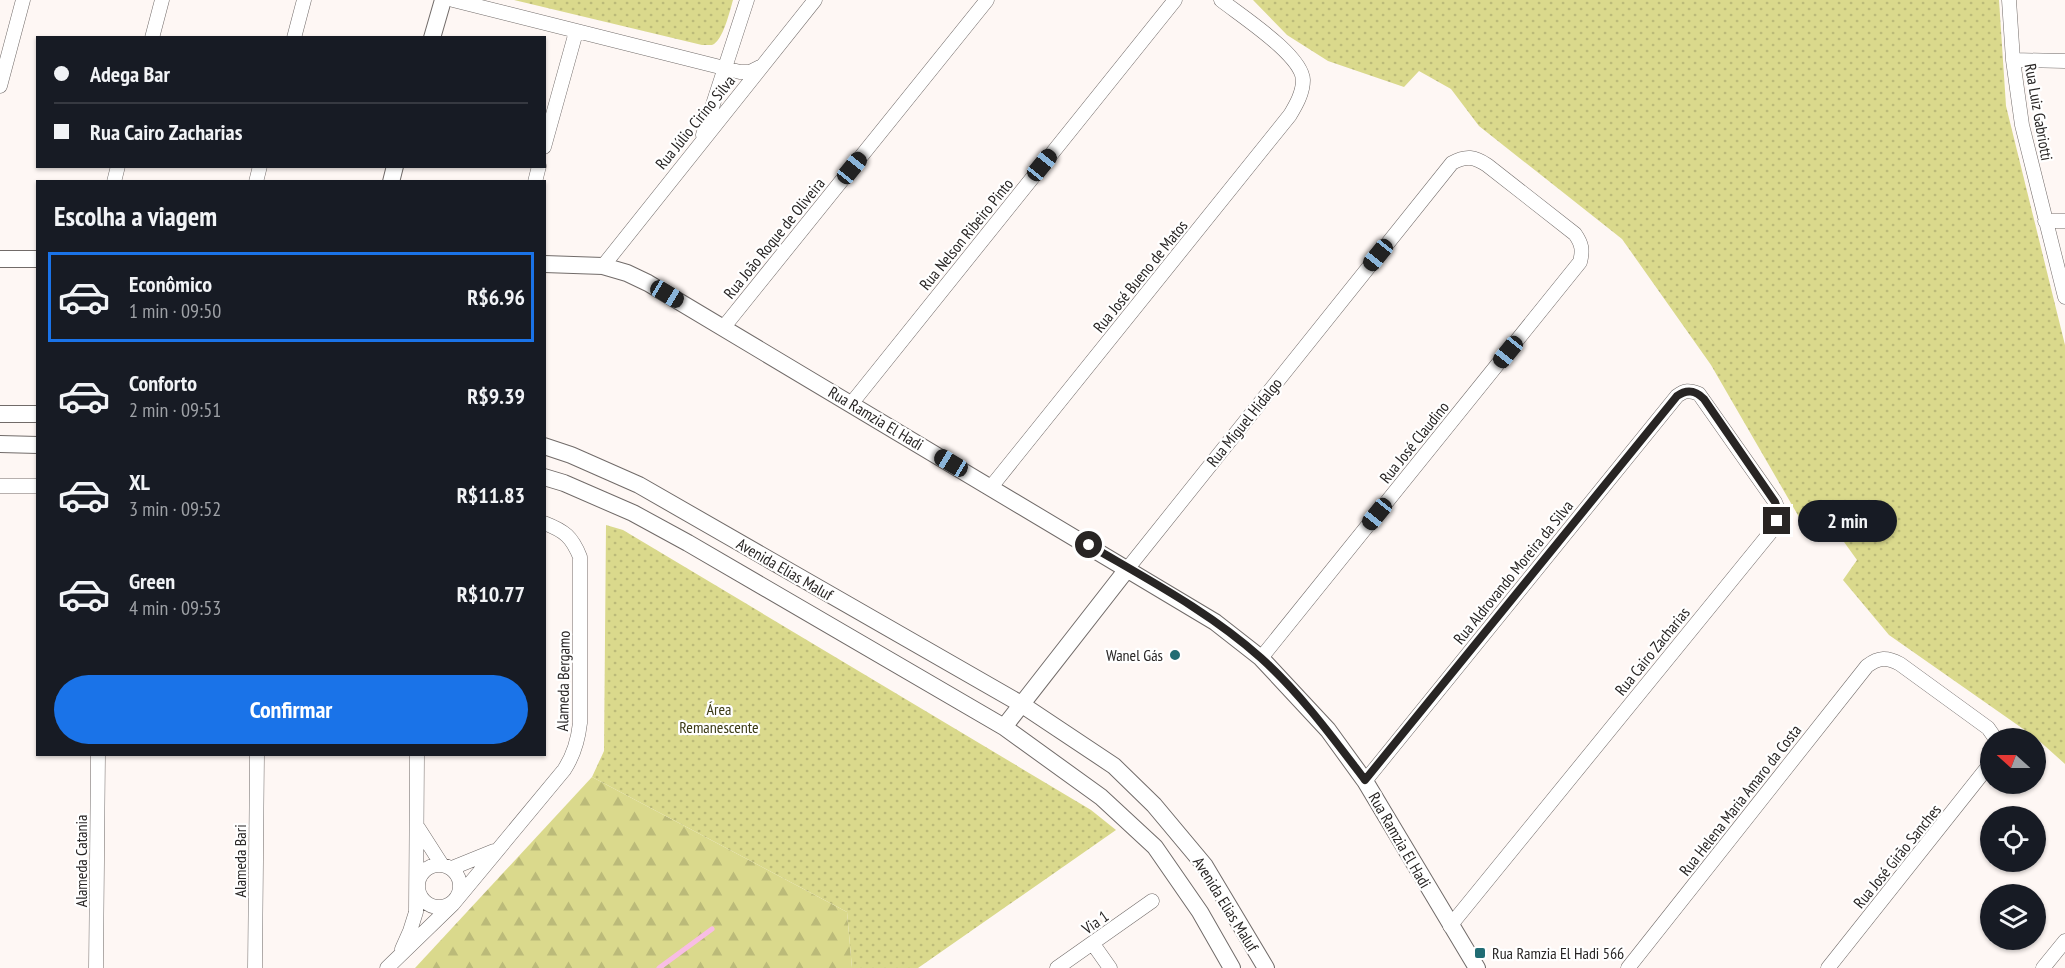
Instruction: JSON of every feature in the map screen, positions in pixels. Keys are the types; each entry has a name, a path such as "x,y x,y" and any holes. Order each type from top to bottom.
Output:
{"street":[{"path":"0,86 23,0"},
{"path":"153,36 162,0"},
{"path":"295,36 304,0"},
{"path":"433,36 443,0"},
{"path":"453,0 740,72 750,72 760,67"},
{"path":"700,142 747,0"},
{"name":"Rua Júlio Cirino Silva","path":"603,266 815,0"},
{"name":"Rua João Roque de Oliveira","path":"723,328 987,0"},
{"name":"Rua Nelson Ribeiro Pinto","path":"851,404 1175,0"},
{"name":"Rua José Bueno de Matos","path":"991,486 1290,116 1299,99 1303,80 1297,62 1283,48 1221,0"},
{"name":"Rua Luiz Gabriotti","path":"2009,0 2013,60 2022,125 2065,297"},
{"path":"546,140 576,32"},
{"path":"2013,60 2065,61"},
{"name":"Rua Miguel Hidalgo","path":"1021,704 1452,163 1461,158 1479,159"},
{"name":"Rua José Claudino","path":"1261,658 1580,262 1583,252 1581,243 1575,234 1479,159"},
{"path":"2045,221 2065,221"},
{"path":"0,258 36,259"},
{"name":"Rua Ramzia El Hadi","path":"546,264 603,266 627,273 648,283 1215,622 1261,658 1328,730 1365,780 1477,968"},
{"name":"Rua Aldrovando Moreira da Silva","path":"1365,780 1677,396 1684,391 1691,391"},
{"name":"Rua Cairo Zacharias","path":"1450,926 1777,521 1779,514 1775,502 1704,399 1691,391"},
{"path":"0,414 36,414"},
{"path":"0,444 36,444"},
{"name":"Avenida Elias Maluf","path":"546,447 572,455 639,485 1021,704 1114,766 1154,805 1205,866 1266,968"},
{"name":"Avenida Elias Maluf","path":"546,478 633,513 1004,727 1101,797 1155,847 1200,912 1232,968"},
{"path":"0,486 36,486"},
{"name":"Alameda Bergamo","path":"392,963 453,904 564,771 578,740 580,557 573,540 559,528 546,524"},
{"name":"Rua Helena Maria Amaro da Costa","path":"1628,968 1867,666 1875,660 1883,658 1900,664 1988,728"},
{"path":"1004,727 1021,704"},
{"name":"Alameda Catania","path":"96,968 98,756"},
{"name":"Alameda Bari","path":"255,968 257,756"},
{"name":"Alameda Bergamo","path":"392,963 410,931 416,912 417,756"},
{"name":"Rua José Girão Sanches","path":"1828,968 1980,777"},
{"path":"416,824 447,867 458,876 461,885 453,904 436,908 427,904 420,897 417,888 419,878 425,870 433,866 447,867"},
{"name":"Alameda Bergamo","path":"447,867 496,851"},
{"name":"Via 1","path":"1057,968 1152,902"},
{"path":"2043,968 2065,941"},
{"path":"1093,944 1110,968"}],"green space":[{"path":"514,0 733,0 720,38 712,45 702,45"},
{"path":"1253,0 1999,0 2006,106 2065,345 2065,764 2046,747 2046,728 2022,728 1889,635 1843,580 1857,560 1816,503 1799,517 1711,365 1622,239 1479,126 1451,89 1419,71 1404,87 1328,61 1287,35"},
{"name":"Área Remanescente","path":"606,525 623,530 1091,810 1116,830 918,968 852,968 847,912 592,777 604,751"},
{"path":"592,777 847,912 852,968 415,968"}],"waterway":[{"path":"659,968 712,929"}],"place":[{"name":"Wanel Gás","path":"1175,655"},
{"name":"Rua Ramzia El Hadi 566","path":"1480,953"}],"route":[{"path":"1089,545 1215,622 1261,658 1328,730 1365,780 1677,396 1684,391 1699,394 1704,399 1775,502 1779,514 1777,521"}]}
